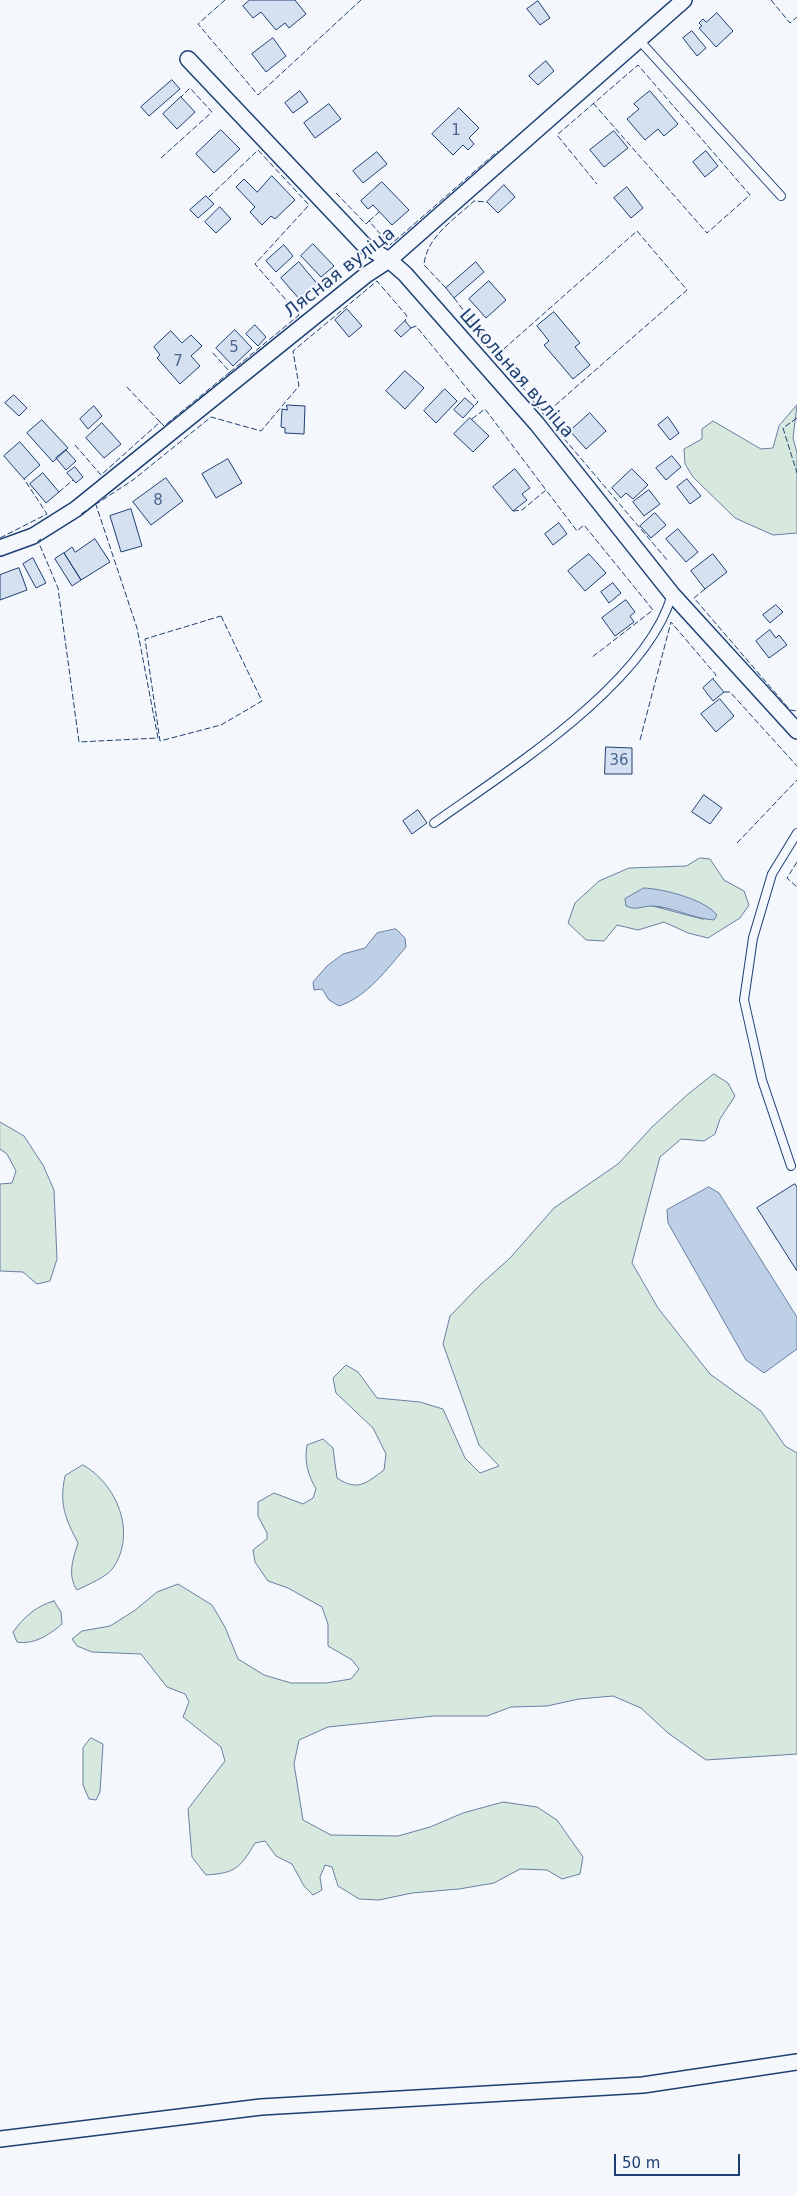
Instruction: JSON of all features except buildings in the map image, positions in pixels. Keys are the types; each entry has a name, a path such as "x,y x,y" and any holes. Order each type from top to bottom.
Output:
{"street":[{"name":"Лясная вуліца","path":"0,548 33,536 76,509 366,275 389,260 684,0"},
{"name":"Школьная вуліца","path":"188,59 365,246 389,260 405,274 537,424 672,594 797,731"},
{"path":"0,2140 261,2107 643,2085 797,2062"}],"lane":[{"path":"639,40 781,196"},
{"path":"434,823 558,735 616,681 640,652 667,612 672,594"},
{"path":"791,1166 762,1080 744,1000 753,938 772,874 797,833"}],"shaded area":[{"path":"797,405 793,438 797,453 797,533 773,535 735,518 693,477 685,464 684,449 702,439 702,429 713,421 761,449 773,448 779,426"},
{"path":"700,858 710,859 724,880 744,891 749,905 740,918 708,938 688,933 664,922 638,930 617,925 604,941 586,940 568,923 575,903 599,881 629,868 686,866","holes":["653,906 717,915 703,919"]},
{"path":"714,1074 728,1083 735,1096 720,1119 715,1134 704,1141 681,1139 660,1157 632,1263 658,1308 710,1374 761,1411 785,1446 797,1453 797,1754 706,1760 668,1733 641,1708 613,1696 579,1699 547,1706 511,1707 487,1716 434,1716 328,1727 299,1740 294,1764 303,1820 331,1835 398,1836 430,1827 463,1813 503,1802 537,1807 557,1820 583,1857 580,1874 562,1879 547,1870 520,1869 494,1883 459,1889 412,1893 379,1900 359,1899 338,1886 332,1867 325,1865 320,1877 322,1890 313,1895 304,1886 292,1864 276,1856 265,1841 255,1843 241,1864 231,1871 206,1875 192,1857 188,1809 225,1761 221,1747 183,1717 189,1702 185,1694 167,1687 141,1654 92,1652 77,1646 72,1639 82,1631 110,1626 134,1611 157,1592 178,1584 212,1605 225,1627 238,1659 264,1675 291,1683 326,1683 351,1679 359,1669 352,1660 328,1646 328,1624 322,1607 288,1588 268,1581 255,1562 253,1550 267,1539 267,1533 258,1516 258,1502 274,1493 303,1504 313,1498 316,1489 307,1468 307,1445 323,1439 333,1448 337,1478 344,1482 356,1485 362,1484 384,1470 386,1454 373,1428 336,1393 333,1378 346,1365 358,1372 377,1398 420,1402 443,1409 465,1458 480,1473 499,1466 479,1445 443,1344 450,1316 510,1258 554,1208 618,1164 652,1127 687,1095"},
{"path":"0,1122 24,1136 43,1165 54,1190 57,1259 50,1281 37,1284 23,1272 0,1271 0,1184 12,1183 16,1171 7,1154 0,1149"},
{"path":"83,1465 95,1473 114,1497 120,1510 123,1540 120,1554 113,1568 106,1575 77,1590 72,1579 72,1573 78,1543 64,1511 63,1486 65,1476"},
{"path":"54,1601 61,1612 62,1624 35,1641 17,1642 13,1632 22,1622 36,1609"},
{"path":"91,1738 103,1744 100,1792 96,1800 89,1799 83,1785 83,1748"}],"water":[{"path":"644,888 662,890 683,896 703,904 717,915 714,920 659,907 636,908 626,906 625,899"},
{"path":"396,929 405,938 406,947 384,973 359,996 339,1006 329,1000 322,989 314,990 313,982 327,966 343,954 365,948 377,933"},
{"path":"709,1187 719,1193 797,1317 797,1349 764,1373 746,1360 668,1223 667,1210"}],"fence":[{"path":"225,0 198,24 258,95 361,0"},
{"path":"771,0 790,23 797,17"},
{"path":"593,103 707,233 750,195 638,65 557,135 597,184"},
{"path":"161,158 212,112 190,88 181,97"},
{"path":"209,197 258,150 309,205 255,264 299,315 230,372 212,352"},
{"path":"336,193 366,224 369,221 390,245 498,151"},
{"path":"446,288 424,265 430,246 443,229 474,201 487,202"},
{"path":"369,221 379,212"},
{"path":"497,355 637,231 687,290 544,415"},
{"path":"81,514 133,480 211,417 261,431 299,386 293,351 377,281 407,316 405,321"},
{"path":"454,298 544,415 668,561"},
{"path":"411,328 416,326 478,402 474,406"},
{"path":"160,422 164,426 230,372"},
{"path":"75,445 101,475 160,422 125,385"},
{"path":"472,419 485,409 546,490"},
{"path":"797,418 783,428 797,473"},
{"path":"0,538 47,514 24,479"},
{"path":"59,492 73,480"},
{"path":"513,511 522,510 546,490 577,531 584,525 653,610 591,658"},
{"path":"41,539 38,541 58,588 79,742 158,738 137,628 96,505"},
{"path":"705,589 694,598 790,710 797,711"},
{"path":"221,616 262,701 221,725 160,741 145,639 221,616"},
{"path":"640,740 671,622 716,675 713,679"},
{"path":"724,692 730,692 797,766"},
{"path":"737,843 797,780"},
{"path":"797,862 787,878 797,887"}]}
